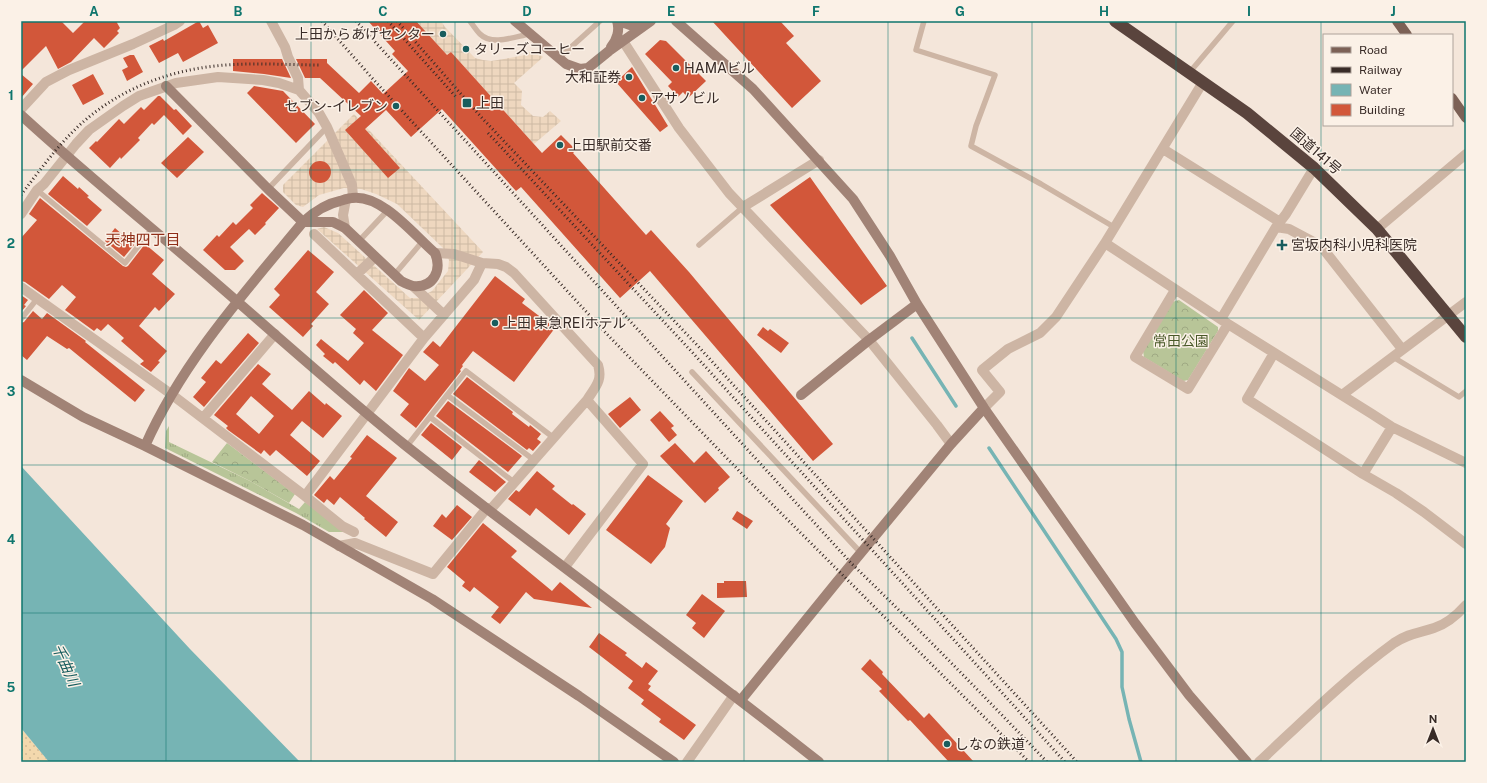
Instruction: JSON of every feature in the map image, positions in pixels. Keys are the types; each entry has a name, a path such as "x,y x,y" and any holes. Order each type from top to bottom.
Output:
{"highway":[{"name":"国道141号","path":"1116,21 1247,113 1314,168 1377,228 1466,337"}],"main road":[{"path":"1397,21 1406,34"},
{"path":"1453,99 1466,118"}],"street":[{"path":"271,21 286,47 288,58 298,78 299,90"},
{"path":"515,21 558,58 571,67 584,69 594,64 609,51 650,22"},
{"path":"609,51 615,42 618,21 634,26 643,25 650,22"},
{"path":"676,21 753,89 853,199 890,256 917,304 984,408 1135,623 1189,695 1247,762"},
{"path":"21,109 46,82 69,70 133,44 174,22"},
{"path":"623,41 679,128 729,193 869,340 951,444"},
{"path":"21,214 37,190 44,184 89,130 110,114 139,96 176,82 218,78 263,80 279,83 299,90 319,113 327,127 352,185 350,198 343,215 345,228"},
{"path":"687,762 738,698 951,444 1000,392 982,370 1008,349 1040,333 1056,317 1105,243 1203,82"},
{"path":"166,86 268,189 303,222 333,222 345,228 394,275 401,281 413,286 444,315"},
{"path":"21,115 66,156 152,228 367,414 489,509 738,698 819,762"},
{"path":"1163,149 1278,225 1289,229 1321,246 1402,349"},
{"path":"1377,228 1466,154"},
{"path":"743,207 819,160"},
{"path":"1175,290 1135,357 1188,389 1278,225 1314,168"},
{"path":"145,446 171,394 192,362 238,302 303,222 314,212 324,206 350,198 377,203 388,210 435,253 438,261 436,274 428,283 413,286"},
{"path":"314,234 424,338"},
{"path":"1105,243 1175,290 1392,427 1466,463"},
{"path":"339,546 355,543 433,574 489,509 515,483 554,438 586,400 600,380 598,365 514,273 506,267 498,264 482,262 454,254 435,253"},
{"path":"357,274 375,257"},
{"path":"305,496 424,338 474,280 482,262"},
{"path":"21,287 171,394 342,526 354,532"},
{"path":"1342,395 1466,302"},
{"path":"798,397 917,304"},
{"path":"203,418 275,334"},
{"path":"1274,353 1247,399 1363,474 1396,493 1466,544"},
{"path":"21,380 83,417 145,446 303,525 432,599 579,696 674,762"},
{"path":"565,567 643,464 586,400"},
{"path":"1363,474 1392,427"},
{"path":"1258,762 1352,676 1396,642 1412,634 1435,628 1451,621 1466,605"}],"lane":[{"path":"470,21 480,34 490,39 503,39 529,34"},
{"path":"558,58 600,21"},
{"path":"924,21 916,50 995,75 976,126 971,146 1041,184 1114,227"},
{"path":"1189,73 1233,21"},
{"path":"268,189 327,127"},
{"path":"37,190 125,263 152,228"},
{"path":"699,245 743,207"},
{"path":"359,241 388,210"},
{"path":"394,275 422,242"},
{"path":"21,319 37,299"},
{"path":"1393,356 1459,397 1466,391"},
{"path":"407,446 466,371 554,438"},
{"path":"692,372 861,553"},
{"path":"448,395 534,460"},
{"path":"430,418 515,483"}],"green space":[{"name":"常田公園","path":"1179,300 1218,327 1218,331 1188,380 1183,381 1144,357 1143,351 1172,302"},
{"path":"169,426 169,442 250,481 299,509 305,502 345,532 329,532 296,513 165,448 166,431"},
{"path":"227,443 295,494 289,503 212,462"}],"sand":[{"path":"21,728 49,762 21,762"}],"shaded area":[{"path":"416,21 441,21 475,58 491,61 525,55 533,50 537,52 543,57 514,83 522,91 521,105 533,116 543,117 550,111 561,121 534,144 451,52 447,55"},
{"path":"354,114 483,252 419,320 317,229 324,227 338,233 410,298 418,298 432,291 448,271 449,260 443,248 397,204 361,189 344,188 319,195 303,207 296,205 283,192 283,185"}],"water":[{"name":"千曲川","path":"21,466 190,649 300,762 49,762 21,728"}],"building":[{"path":"21,21 61,21 73,33 85,21 116,21 120,28 117,31 119,33 104,48 94,38 71,62 58,69 46,46 21,71"},
{"path":"199,21 203,28 208,25 218,43 183,62 178,53 159,63 149,46 163,39 164,41"},
{"path":"368,21 416,21 447,55 451,52 542,153 561,135 576,150 573,153 646,235 651,230 689,272 833,444 813,461 650,271 620,298 521,187 516,191 442,109 411,137 386,110 365,129 400,168 388,178 345,130 361,116 320,78 305,78 296,59 327,59 327,63 359,93 371,81 383,94 408,71 392,54 395,51"},
{"path":"712,21 780,21 794,36 786,43 821,81 792,108"},
{"name":"HAMAビル","path":"660,40 666,41 706,81 688,98 683,92 678,97 668,86 672,82 645,54"},
{"path":"134,55 143,72 127,81 122,70 128,67 123,58"},
{"path":"233,59 282,59 291,78 233,71"},
{"name":"アサノビル","path":"632,67 668,126 660,132 616,82"},
{"path":"21,74 33,84 21,98"},
{"path":"93,74 104,94 83,105 72,85"},
{"path":"254,86 283,91 315,124 296,143 247,93"},
{"path":"158,96 160,96 174,110 176,109 192,126 183,135 164,115 154,125 152,123 138,138 140,140 121,159 120,157 110,168 89,148 96,141 97,142 119,119 124,124 141,107 144,110"},
{"path":"188,137 204,152 177,178 161,163"},
{"path":"320,161 328,164 331,172 328,180 320,183 312,180 309,172 312,164"},
{"path":"63,176 78,189 79,187 89,196 87,197 102,210 87,226 48,194"},
{"path":"810,177 887,286 861,305 770,205"},
{"path":"262,193 279,208 255,235 249,229 230,247 244,261 235,270 225,270 203,250 217,235 219,237 233,222 236,225 253,208 250,205"},
{"path":"40,198 123,266 128,266 145,244 164,260 152,274 175,294 159,311 155,307 139,326 167,351 151,372 140,364 144,361 121,341 124,338 108,324 101,331 97,328 94,331 65,310 76,297 62,285 49,299 25,282 21,281 21,238 37,220 29,214"},
{"path":"115,228 134,245 124,257 105,241"},
{"path":"308,250 334,272 316,292 329,304 311,324 313,326 303,337 269,307 280,295 274,289"},
{"path":"495,276 525,299 522,303 555,328 514,382 473,351 462,365 461,371 416,428 400,415 409,404 393,391 409,368 425,381 439,365 423,352 433,341 440,347"},
{"path":"364,290 388,313 372,330 403,355 376,391 364,380 360,385 335,362 333,364 323,356 325,354 316,345 321,339 348,361 364,343 353,333 356,329 340,315"},
{"path":"21,295 28,300 24,305 26,306 21,312"},
{"path":"33,311 42,319 47,313 86,341 85,342 145,390 135,402 69,348 67,349 47,336 27,360 21,355 21,323 24,322"},
{"path":"763,327 768,331 770,329 789,343 781,353 757,335"},
{"path":"248,333 259,343 204,407 193,397 206,382 201,378 216,360 221,364"},
{"path":"258,364 271,374 262,384 292,410 309,391 325,405 326,403 342,416 323,438 302,421 290,435 320,461 307,476 276,450 270,456 264,450 261,454 228,430 226,428 228,426 214,415","holes":["251,396 274,416 259,434 236,414"]},
{"path":"467,377 513,412 512,414 541,434 537,439 541,442 533,451 529,448 527,450 453,394"},
{"path":"630,397 641,410 620,428 608,414"},
{"path":"448,401 522,456 508,472 436,416"},
{"path":"660,411 674,426 671,428 677,435 669,442 650,420"},
{"path":"431,423 462,447 452,460 421,435"},
{"path":"367,435 397,458 366,496 398,522 386,537 340,497 334,505 327,499 324,503 314,495 330,476 334,480 352,458 350,457"},
{"path":"675,443 694,463 706,451 730,477 705,503 660,456"},
{"path":"479,460 506,482 495,492 469,472"},
{"path":"537,471 555,486 552,489 586,514 569,535 536,508 530,516 508,499 516,490 519,492"},
{"path":"648,475 683,501 666,524 670,528 665,547 651,564 606,530"},
{"path":"457,505 472,517 452,540 433,526 442,514 446,518"},
{"path":"737,511 753,521 747,529 732,519"},
{"path":"483,523 517,551 511,557 552,591 560,582 592,608 534,599 526,592 500,624 491,617 499,607 474,587 470,592 462,586 465,582 447,567"},
{"path":"724,581 746,581 747,597 717,598 717,583 724,583"},
{"path":"702,594 725,611 704,638 692,628 696,623 686,615"},
{"path":"599,633 627,653 625,655 642,668 646,662 658,671 648,684 651,686 648,690 696,725 684,740 659,722 661,719 641,704 644,700 628,688 633,681 589,647"},
{"path":"870,659 883,672 882,674 924,718 929,713 974,762 949,762 910,720 908,721 879,691 882,689 861,669"}],"waterway":[{"path":"912,338 956,406"},
{"path":"989,448 1116,639 1122,652 1122,687 1141,762"}],"railway":[{"path":"322,21 372,78 603,330 748,480 1029,762"},
{"path":"356,21 852,564 951,662 1047,762"},
{"path":"388,21 457,98"},
{"path":"397,21 483,119 697,345 1077,762"},
{"path":"21,195 55,151 83,122 107,103 151,81 199,68 215,66 255,64 321,65"},
{"path":"488,133 692,352 1065,762"}],"place":[{"name":"上田からあげセンター","path":"443,34"},
{"name":"タリーズコーヒー","path":"466,49"},
{"name":"HAMAビル","path":"676,68"},
{"name":"大和証券","path":"629,77"},
{"name":"アサノビル","path":"642,98"},
{"name":"上田","path":"467,103"},
{"name":"セブン-イレブン","path":"396,106"},
{"name":"上田駅前交番","path":"560,145"},
{"name":"宮坂内科小児科医院","path":"1282,245"},
{"name":"上田 東急REIホテル","path":"495,323"},
{"name":"しなの鉄道","path":"947,744"}],"district":[{"name":"天神四丁目","path":"143,239"}]}
